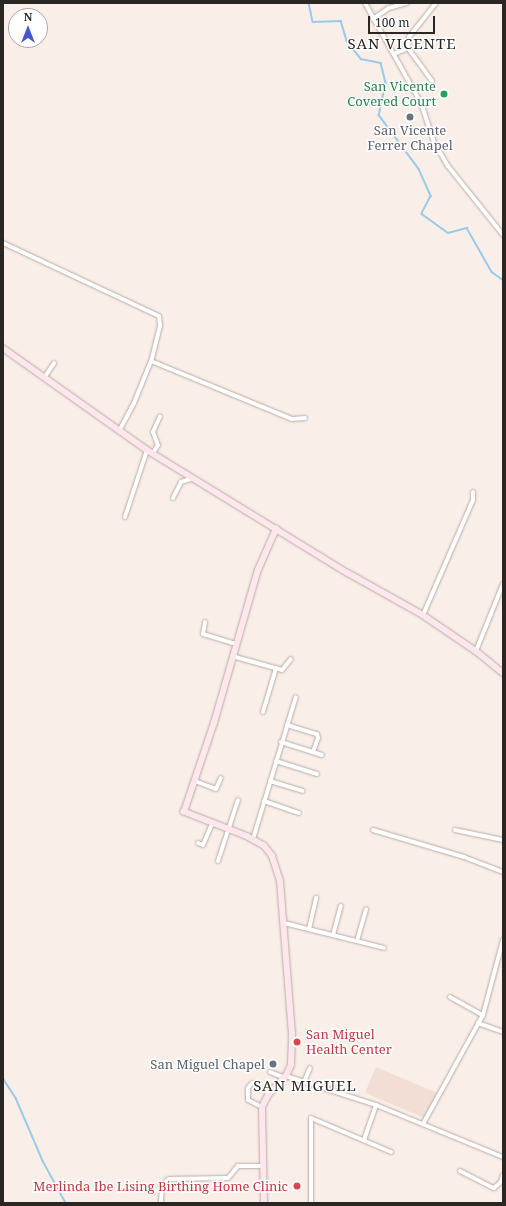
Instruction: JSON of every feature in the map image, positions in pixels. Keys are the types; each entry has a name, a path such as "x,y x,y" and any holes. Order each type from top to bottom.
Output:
{"street":[{"path":"365,3 421,103 434,142 448,166 503,234"},
{"path":"373,18 389,8 407,3"},
{"path":"432,81 408,48 409,37 436,3"},
{"path":"394,54 408,48"},
{"path":"3,243 157,314 160,326 151,361 134,403 119,431"},
{"path":"3,348 147,450 276,529 423,615 476,651 503,673"},
{"path":"151,361 292,420 305,418"},
{"path":"44,378 54,363"},
{"path":"153,453 158,445 154,429 160,416"},
{"path":"125,517 147,450"},
{"path":"173,498 181,482 193,478"},
{"path":"423,615 473,500 473,492"},
{"path":"264,1203 261,1166 262,1107 268,1095 285,1077 291,1065 292,1034 280,881 272,856 264,846 253,839 184,812 258,570 276,529"},
{"path":"476,651 503,584"},
{"path":"205,622 202,634 235,644"},
{"path":"232,656 282,670 291,659"},
{"path":"263,712 276,668"},
{"path":"253,839 281,742 296,697"},
{"path":"287,725 317,734 318,738 313,752"},
{"path":"281,742 322,755"},
{"path":"276,761 317,774"},
{"path":"195,780 216,789 221,778"},
{"path":"270,781 302,791"},
{"path":"218,861 238,800"},
{"path":"264,801 299,813"},
{"path":"198,843 203,845 212,824"},
{"path":"373,830 464,856 503,872"},
{"path":"455,830 503,840"},
{"path":"309,929 316,898"},
{"path":"333,935 341,906"},
{"path":"357,941 366,909"},
{"path":"284,923 384,948"},
{"path":"422,1124 483,1016 501,954 503,940"},
{"path":"450,997 483,1016"},
{"path":"478,1024 503,1032"},
{"path":"304,1082 310,1068"},
{"path":"270,1072 376,1106 503,1157"},
{"path":"252,1083 248,1088 248,1100 262,1107"},
{"path":"364,1140 376,1106"},
{"path":"311,1203 309,1120 314,1118 391,1152"},
{"path":"161,1203 162,1185 169,1179 228,1178 238,1166 261,1166"},
{"path":"460,1171 494,1188 501,1182 503,1175"}],"shaded area":[{"path":"376,1067 438,1093 427,1119 365,1093"}],"waterway":[{"path":"309,3 313,22 341,21 347,41 361,59 381,63 386,83 379,115 419,169 431,196 422,214 448,233 467,228 492,272 503,280"},
{"path":"3,1078 16,1098 43,1161 66,1203"}],"place":[{"name":"San Vicente Covered Court","path":"444,94"},
{"name":"San Vicente Ferrer Chapel","path":"410,117"},
{"name":"San Miguel Health Center","path":"297,1042"},
{"name":"San Miguel Chapel","path":"273,1064"},
{"name":"Merlinda Ibe Lising Birthing Home Clinic","path":"297,1186"}],"district":[{"name":"SAN VICENTE","path":"402,44"},
{"name":"SAN MIGUEL","path":"305,1086"}]}
